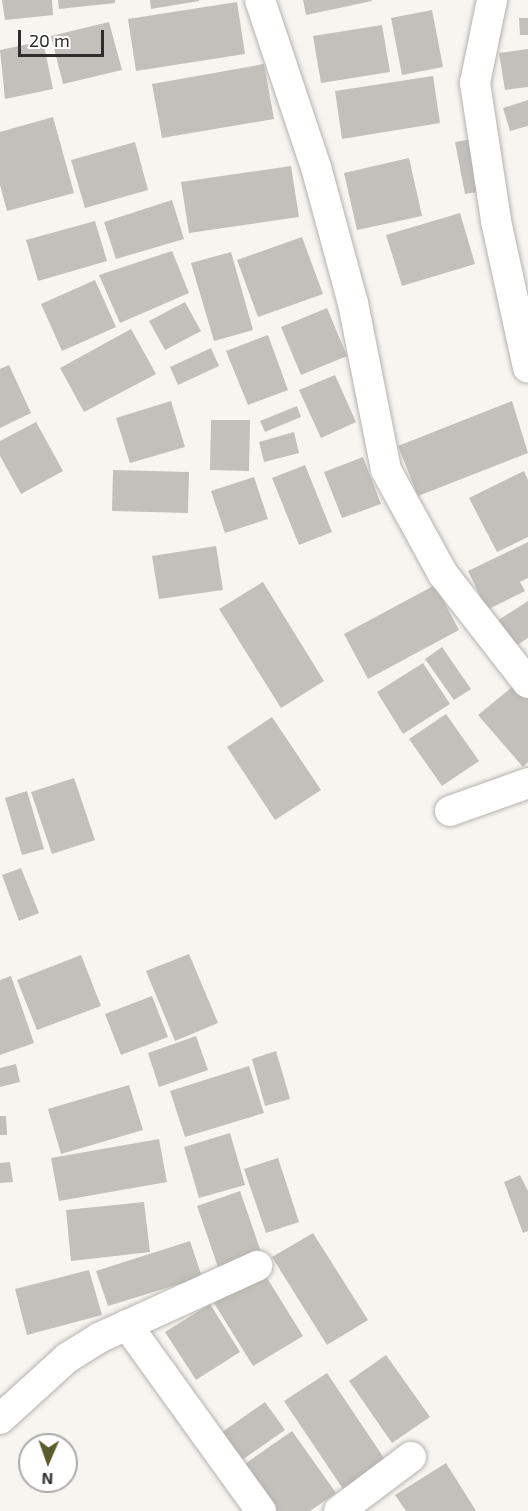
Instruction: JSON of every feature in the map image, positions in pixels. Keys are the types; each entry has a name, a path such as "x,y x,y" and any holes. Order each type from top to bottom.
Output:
{"street":[{"path":"260,0 312,156 353,303 386,470 442,574 528,683"},
{"path":"492,0 475,83 495,220 528,368"},
{"path":"450,811 528,783"},
{"path":"0,1419 66,1358 127,1325 257,1266"},
{"path":"127,1325 261,1511"},
{"path":"339,1511 411,1457"}],"building":[{"path":"2,0 52,0 53,15 5,20"},
{"path":"58,0 115,0 115,3 59,9"},
{"path":"150,0 199,0 199,1 151,9"},
{"path":"303,0 371,0 372,1 306,15"},
{"path":"237,2 245,54 136,71 128,19"},
{"path":"432,10 443,67 402,75 391,18"},
{"path":"519,18 528,18 528,35 520,35"},
{"path":"109,22 122,70 63,84 51,36"},
{"path":"382,25 390,72 321,83 313,36"},
{"path":"43,41 53,89 5,99 0,50"},
{"path":"528,49 528,87 505,90 499,53"},
{"path":"264,64 274,119 162,138 152,84"},
{"path":"433,76 440,123 342,139 335,91"},
{"path":"528,100 528,126 510,131 503,108"},
{"path":"53,117 74,193 7,211 0,185 0,132"},
{"path":"478,138 488,190 465,194 455,142"},
{"path":"135,142 148,190 85,208 71,160"},
{"path":"409,158 422,216 357,230 344,173"},
{"path":"291,166 299,217 189,233 181,182"},
{"path":"172,200 184,239 116,259 104,222"},
{"path":"460,213 475,264 402,286 386,235"},
{"path":"95,221 107,261 38,281 26,240"},
{"path":"302,237 323,294 258,317 237,260"},
{"path":"172,251 189,293 120,323 99,275"},
{"path":"231,252 253,330 214,341 191,263"},
{"path":"95,280 116,327 62,351 41,304"},
{"path":"185,302 201,331 165,350 149,321"},
{"path":"327,308 347,356 301,375 281,327"},
{"path":"131,329 156,374 84,412 60,368"},
{"path":"268,335 288,390 248,405 226,351"},
{"path":"211,348 219,366 178,385 170,367"},
{"path":"9,365 31,413 0,428 0,369"},
{"path":"335,375 356,422 321,438 299,390"},
{"path":"171,401 185,447 130,463 116,418"},
{"path":"512,401 528,453 418,496 398,446"},
{"path":"297,406 301,417 265,432 260,421"},
{"path":"211,420 250,420 249,471 210,470"},
{"path":"36,422 63,471 21,494 0,456 0,441"},
{"path":"294,432 299,453 264,462 259,442"},
{"path":"363,457 381,504 342,518 324,472"},
{"path":"305,465 332,532 299,545 272,478"},
{"path":"113,470 189,472 188,513 112,511"},
{"path":"524,471 528,480 528,537 497,552 469,498"},
{"path":"254,477 268,519 225,533 211,491"},
{"path":"528,542 528,578 520,582 525,591 487,610 468,571"},
{"path":"216,546 223,590 159,599 152,556"},
{"path":"263,582 324,681 281,708 219,609"},
{"path":"435,585 459,630 368,679 344,634"},
{"path":"528,601 528,638 514,647 497,621"},
{"path":"442,647 471,689 454,700 425,659"},
{"path":"423,663 450,704 403,734 377,692"},
{"path":"517,683 528,696 528,762 523,767 478,715"},
{"path":"446,714 479,761 442,786 409,739"},
{"path":"272,717 321,790 275,820 227,747"},
{"path":"74,778 95,840 52,854 31,792"},
{"path":"27,791 44,849 22,855 5,798"},
{"path":"21,868 39,913 19,921 2,875"},
{"path":"189,954 218,1023 175,1041 146,971"},
{"path":"81,955 101,1006 37,1030 17,980"},
{"path":"11,976 34,1043 0,1055 0,980"},
{"path":"152,996 168,1037 121,1055 105,1014"},
{"path":"196,1036 208,1070 159,1087 148,1053"},
{"path":"276,1051 290,1099 265,1106 252,1059"},
{"path":"16,1064 20,1082 0,1087 0,1068"},
{"path":"249,1066 264,1113 185,1137 170,1091"},
{"path":"129,1085 143,1130 61,1154 48,1109"},
{"path":"0,1116 6,1116 7,1135 0,1135"},
{"path":"230,1133 245,1185 199,1198 184,1147"},
{"path":"159,1139 167,1182 59,1201 51,1158"},
{"path":"278,1158 299,1222 266,1233 244,1169"},
{"path":"10,1162 13,1182 0,1183 0,1163"},
{"path":"520,1175 528,1191 528,1231 523,1233 504,1182"},
{"path":"240,1191 261,1252 218,1267 197,1206"},
{"path":"144,1202 150,1252 71,1261 66,1210"},
{"path":"313,1233 368,1320 327,1345 272,1257"},
{"path":"190,1241 202,1277 108,1306 96,1271"},
{"path":"89,1270 102,1315 27,1335 15,1289"},
{"path":"264,1273 303,1336 253,1366 214,1303"},
{"path":"210,1304 240,1352 196,1380 165,1332"},
{"path":"386,1355 430,1417 392,1443 349,1381"},
{"path":"327,1373 386,1461 343,1489 284,1401"},
{"path":"265,1402 285,1430 242,1460 222,1432"},
{"path":"292,1431 336,1493 310,1511 274,1511 242,1466"},
{"path":"446,1463 476,1511 406,1511 395,1495"}]}
